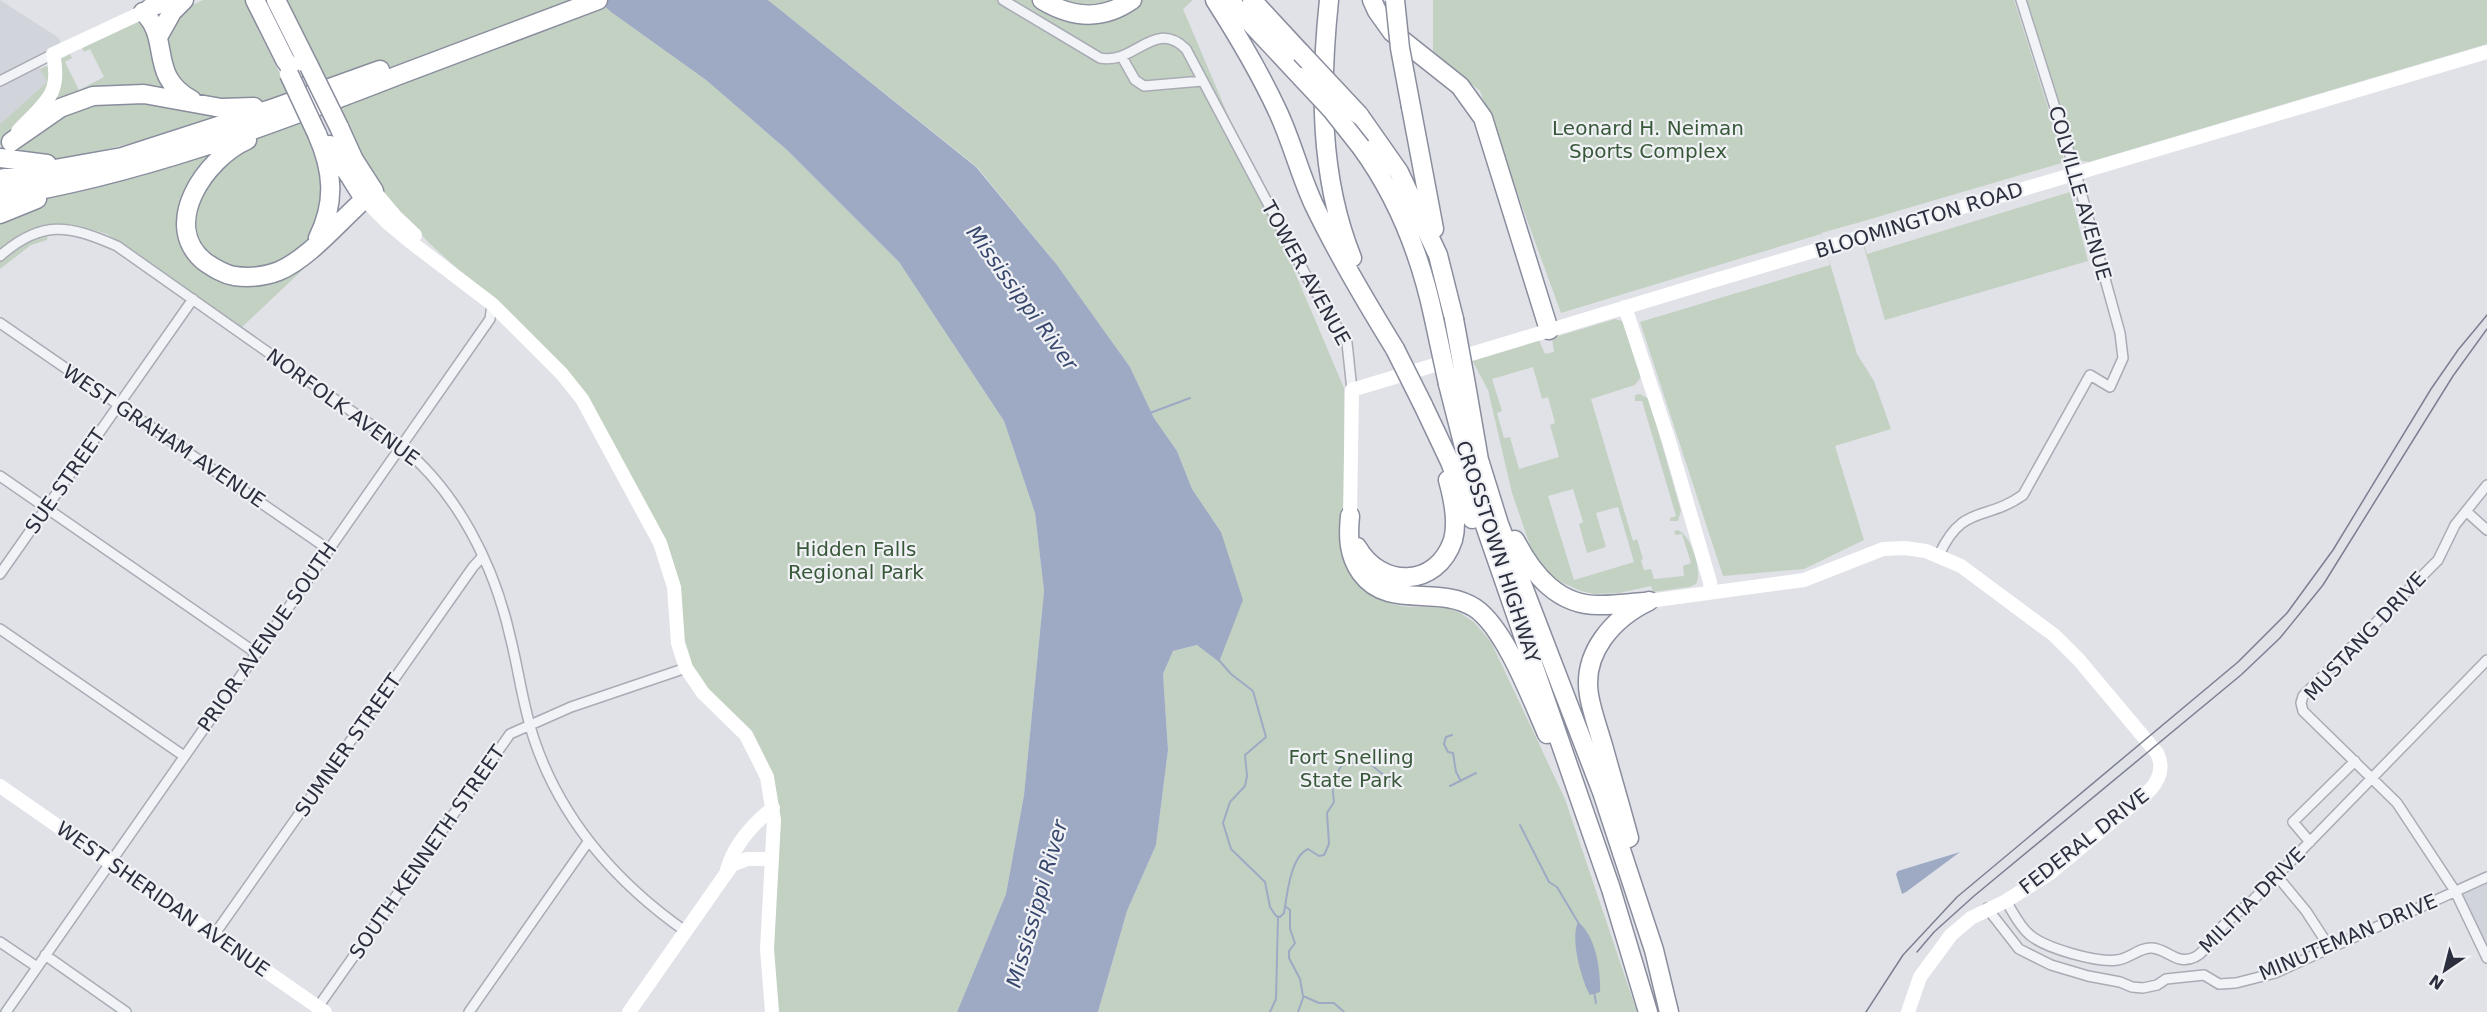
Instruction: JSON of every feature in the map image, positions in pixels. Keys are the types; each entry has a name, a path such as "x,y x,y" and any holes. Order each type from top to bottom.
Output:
{"highway":[{"path":"158,37 172,12 184,0"},
{"path":"255,0 294,68 326,131 354,160 369,195 294,263 258,277 239,276 220,271 203,260 192,246 187,228 189,205 193,192 212,166 242,142 294,116 339,92 564,0"},
{"path":"276,0 294,68"},
{"path":"0,196 80,173 122,157 277,107 339,92 598,0"},
{"path":"1042,0 1068,12 1089,16 1111,12 1132,0"},
{"path":"1215,0 1262,79 1279,114 1313,204 1354,282 1395,349"},
{"name":"CROSSTOWN HIGHWAY","path":"1229,0 1331,108 1382,178 1406,227 1422,269 1434,319 1457,382 1499,524 1602,792 1653,950 1669,1012"},
{"name":"CROSSTOWN HIGHWAY","path":"1252,0 1359,115 1399,172 1438,255 1454,319 1457,382 1467,464 1481,514 1611,889 1648,1012"},
{"path":"1329,0 1323,87 1327,162 1334,202 1345,241 1356,270 1450,462 1517,636 1551,714"},
{"path":"1325,64 1342,0"},
{"path":"1372,0 1392,32 1460,86 1483,118 1549,330"},
{"path":"1395,0 1400,48 1438,255"},
{"path":"143,12 150,19 158,37 163,68 168,80 178,92 201,105"},
{"path":"4,151 60,108 93,96 144,94 234,109 277,107"},
{"path":"0,179 80,173 189,153 294,116"},
{"path":"315,245 327,217 332,195 327,161 326,131"},
{"path":"4,151 42,164 80,173"},
{"path":"0,214 80,173"},
{"path":"1457,382 1512,532 1536,575 1566,598 1585,604 1601,606 1649,601"},
{"path":"1350,516 1356,544 1364,559 1384,574 1405,578 1416,576 1435,566 1444,557 1453,538 1453,508 1449,484 1423,405"},
{"path":"1350,516 1349,545 1358,569 1373,586 1383,592 1401,596 1454,598 1476,608 1496,629 1551,744 1575,786"},
{"path":"1649,601 1618,620 1601,640 1590,668 1588,694 1651,917 1653,950"}],"main road":[{"path":"143,12 158,0"}],"street":[{"path":"0,81 143,12 177,0"},
{"path":"1003,0 1100,58 1122,57 1134,80 1144,86 1202,81"},
{"name":"COLVILLE AVENUE","path":"1939,555 1950,534 1960,523 2009,504 2028,490 2090,375 2110,387 2123,358 2123,345 2076,174 2021,0"},
{"name":"TOWER AVENUE","path":"1122,57 1163,37 1172,39 1186,49 1308,279 1323,306 1342,332 1347,343 1352,390 1350,516"},
{"name":"BLOOMINGTON ROAD","path":"1352,390 2487,52"},
{"path":"4,151 17,132 53,92 57,73 53,54"},
{"path":"369,195 395,216 445,267 492,304 540,350 582,399 664,552 672,579 678,643 686,668 703,693 737,724 754,748 767,777 773,808 767,949 772,1012"},
{"name":"NORFOLK AVENUE","path":"0,256 18,240 38,231 79,231 117,246 401,446 424,468 468,528 483,556 502,606 529,725 553,785 566,809 588,842 639,896 685,931"},
{"name":"SUE STREET","path":"0,574 193,299"},
{"name":"PRIOR AVENUE SOUTH","path":"6,1012 490,319 492,304"},
{"path":"1625,307 1669,441 1711,592"},
{"name":"WEST GRAHAM AVENUE","path":"0,323 328,549"},
{"path":"0,476 256,653"},
{"name":"MUSTANG DRIVE","path":"2487,485 2455,525 2438,560 2303,696 2301,703 2303,711 2397,803 2455,891 2487,958"},
{"path":"2467,512 2487,530"},
{"name":"FEDERAL DRIVE","path":"1649,601 1804,580 1883,549 1904,548 1939,555 1961,566 2066,645 2142,734 2161,760 2159,777 2150,790 2049,873 2006,901 1987,908 1971,918 1951,935 1920,977 1908,1012"},
{"name":"SUMNER STREET","path":"214,935 483,556"},
{"path":"0,629 184,756"},
{"name":"MILITIA DRIVE","path":"2006,901 2017,920 2030,934 2050,946 2104,960 2124,959 2141,950 2152,948 2163,951 2176,959 2194,958 2487,660"},
{"name":"SOUTH KENNETH STREET","path":"322,1009 510,734 571,706 686,668"},
{"name":"MILITIA DRIVE","path":"2310,842 2293,822 2355,761"},
{"name":"WEST SHERIDAN AVENUE","path":"0,786 322,1009"},
{"path":"725,873 730,859 756,821 773,808"},
{"path":"470,1012 588,842"},
{"path":"629,1012 725,873 739,861 772,859"},
{"path":"2277,876 2306,911 2330,948"},
{"name":"MINUTEMAN DRIVE","path":"1987,908 2019,948 2037,960 2088,976 2143,988 2166,979 2204,975 2219,984 2236,983 2275,973 2487,877"},
{"path":"0,942 36,967"},
{"path":"45,956 126,1012"}],"shaded area":[{"path":"0,0 59,38 61,44 35,58 47,82 0,124"},
{"path":"2487,877 2487,958 2455,891"}],"green space":[{"path":"203,0 247,0 258,30 290,94 253,103 212,103 180,87 164,44 182,10"},
{"name":"Hidden Falls Regional Park","path":"282,0 598,0 611,12 706,80 787,150 899,262 1004,421 1035,513 1044,591 1024,795 1006,894 957,1012 776,1012 770,924 770,778 694,673 680,629 673,573 550,353 429,243 375,184"},
{"name":"Fort Snelling State Park","path":"768,0 1193,0 1183,9 1344,388 1344,515 1376,594 1392,604 1407,607 1445,607 1460,613 1474,622 1491,642 1565,799 1637,1012 1098,1012 1127,911 1156,845 1168,750 1163,674 1173,651 1198,645 1219,662 1221,532 1192,489 1177,451 1154,418 1130,367 1057,265 977,167"},
{"name":"Leonard H. Neiman Sports Complex","path":"1433,0 2014,0 2065,162 1821,233 1857,354 1874,381 1891,429 1835,446 1864,540 1804,569 1723,576 1640,322 1830,265 1821,234 1561,313 1480,91 1433,52"},
{"path":"2027,0 2487,0 2487,44 2089,162 2082,161 2075,153"},
{"path":"143,19 170,89 53,108 62,82 61,59 70,54 72,58 65,62 79,90 104,77 90,49 84,52 82,48"},
{"path":"49,67 51,84 0,146 0,124 47,82 40,69"},
{"path":"117,97 229,116 161,136 69,158 53,160 8,157 27,136 57,115"},
{"path":"303,122 325,174 318,231 293,256 252,272 215,265 191,231 199,190 249,142"},
{"path":"218,152 209,164 187,246 249,281 365,211 242,327 107,234 77,225 49,224 47,240 31,245 0,269 0,219 36,201 142,176"},
{"path":"2070,192 2088,261 1885,320 1857,223 1867,254"},
{"path":"1615,319 1622,321 1625,325 1641,377 1635,385 1591,399 1633,541 1637,539 1644,570 1651,569 1654,579 1684,576 1683,566 1691,563 1682,534 1676,535 1674,532 1677,530 1682,533 1687,538 1697,562 1696,584 1653,592 1651,586 1619,593 1594,594 1559,581 1536,563 1512,493 1488,390 1472,360 1539,340 1545,354 1554,352 1552,338","holes":["1533,367 1542,399 1548,397 1555,423 1550,425 1559,457 1519,469 1510,437 1504,438 1497,413 1502,411 1492,379","1573,489 1583,522 1579,524 1587,553 1606,547 1596,513 1618,507 1634,562 1574,580 1548,496"]},
{"path":"1640,394 1649,399 1681,511 1678,521 1670,521 1670,518 1676,516 1642,401 1635,401 1635,395"}],"water":[{"name":"Mississippi River","path":"598,0 768,0 976,167 1057,265 1130,367 1154,418 1177,451 1192,489 1221,532 1243,600 1219,662 1197,645 1173,651 1163,674 1168,750 1156,845 1127,911 1098,1012 957,1012 1006,894 1024,795 1044,591 1035,513 1004,421 899,262 787,150 706,80 611,12"},
{"path":"1960,852 1902,894 1896,874 1898,871"},
{"path":"1578,922 1593,945 1600,974 1600,992 1590,995 1583,979 1576,948"}],"waterway":[{"path":"1150,413 1190,398"},
{"path":"1218,659 1231,674 1253,691 1266,737 1245,755 1247,776 1245,786 1230,802 1223,823 1231,849 1265,882 1270,907 1276,916 1280,917 1284,913 1290,878 1302,853 1308,849 1319,856 1324,855 1329,844 1327,813 1334,802 1332,782 1343,763 1369,763 1397,786"},
{"path":"1452,735 1446,737 1444,744 1448,752 1453,753 1456,772 1461,781"},
{"path":"1450,786 1476,773"},
{"path":"1520,825 1549,882 1557,887 1579,924"},
{"path":"1285,906 1290,910 1290,929 1295,943 1289,951 1289,958 1300,979 1303,996 1319,1003 1334,1003 1344,1012"},
{"path":"1270,1012 1276,999 1278,917"},
{"path":"1594,991 1596,1003"},
{"path":"1298,1012 1303,998"}],"tram line":[{"path":"1866,1012 1903,955 1957,897 2238,662 2287,613 2333,550 2431,389 2458,350 2487,315"},
{"path":"1917,952 1934,932 1974,896 2241,675 2280,638 2323,585 2453,376 2487,329"}]}
